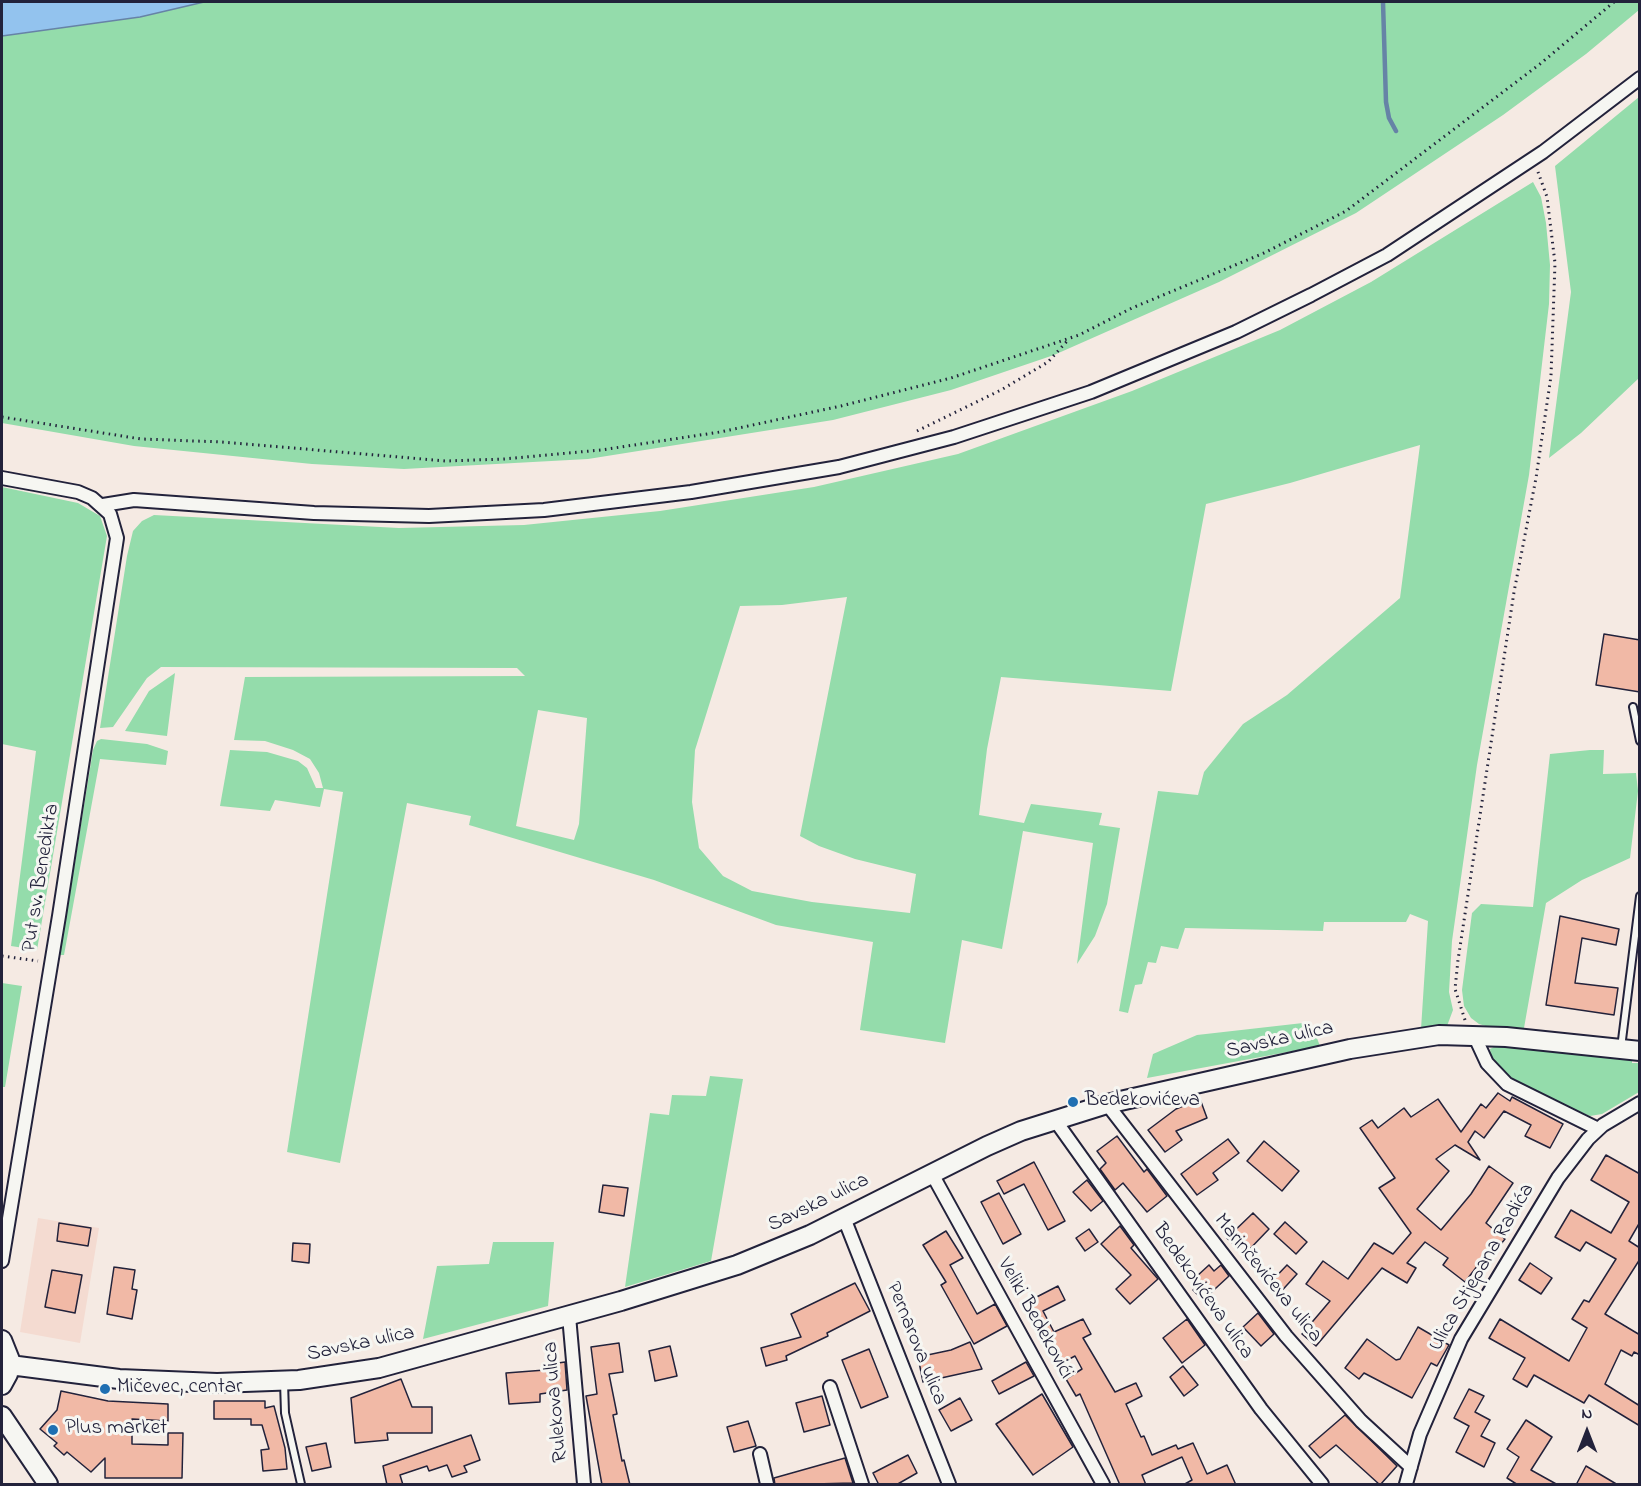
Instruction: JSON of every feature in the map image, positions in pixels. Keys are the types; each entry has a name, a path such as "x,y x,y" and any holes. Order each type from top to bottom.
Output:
{"street":[{"path":"2,478 78,492 103,505 134,500 314,513 429,516 544,510 657,496 840,467 954,437 1091,392 1236,332 1387,255 1533,159 1640,78"},
{"name":"Put sv. Benedikta","path":"2,1259 116,548 114,522 103,505"},
{"path":"1474,1035 1487,1063 1507,1084 1598,1129"},
{"name":"Savska ulica","path":"10,1365 167,1383 284,1381 328,1377 379,1368 569,1316 737,1266 844,1218 931,1172 1012,1135 1107,1104 1350,1049 1411,1038 1474,1035 1640,1051"},
{"name":"Ulica Stjepana Radića","path":"1406,1485 1420,1434 1466,1331 1558,1178 1573,1155 1598,1129 1640,1103"},
{"name":"Marinčevićeva ulica","path":"1107,1104 1286,1336 1361,1421 1411,1467"},
{"name":"Bedekovićeva ulica","path":"1055,1120 1261,1409 1322,1485"},
{"name":"Veliki Bedekovići","path":"931,1172 1103,1485"},
{"name":"Pernarova ulica","path":"844,1218 949,1485"},
{"name":"Rulekova ulica","path":"569,1316 584,1485"},
{"path":"2,1340 9,1354 10,1365 2,1385"},
{"path":"830,1387 862,1485"},
{"path":"2,1416 48,1485"},
{"path":"760,1454 767,1485"}],"lane":[{"path":"1634,707 1640,741"},
{"path":"1621,1049 1640,896"},
{"path":"284,1381 285,1413 301,1485"}],"path":[{"path":"2,417 141,439 222,442 446,461 504,459 601,450 720,432 841,406 951,378 1070,338 1132,308 1264,253 1346,211 1540,64 1614,2"},
{"path":"1474,1035 1463,1015 1455,989 1458,960 1514,592 1536,478 1551,376 1555,263 1547,197 1533,159"},
{"path":"909,434 1001,390 1048,362 1070,338"},
{"path":"2,956 51,963"}],"shaded area":[{"path":"38,1218 99,1228 80,1343 20,1332"}],"green space":[{"path":"204,2 1640,2 1639,10 1586,54 1503,115 1356,213 1219,282 1054,355 951,390 833,420 588,459 404,469 312,464 134,446 2,423 2,36 140,17"},
{"path":"1639,97 1639,378 1581,433 1549,458 1571,292 1555,166"},
{"path":"1533,182 1541,197 1546,223 1550,265 1549,304 1529,475 1477,765 1452,941 1449,992 1453,1010 1447,1026 1421,1029 1428,921 1410,914 1406,922 1324,922 1323,931 1185,928 1178,949 1161,946 1156,963 1148,962 1142,984 1135,985 1128,1013 1119,1011 1158,791 1198,795 1204,772 1243,724 1287,695 1400,598 1420,445 1290,483 1206,504 1171,691 1001,677 987,749 979,815 1024,823 1031,804 1102,813 1099,825 1120,828 1107,904 1095,936 1077,964 1093,843 1023,831 1002,949 962,940 945,1043 860,1030 873,942 776,925 654,880 469,825 471,816 407,803 340,1163 287,1152 343,792 324,789 320,807 275,800 270,811 220,806 230,750 267,752 298,761 307,768 316,788 323,788 319,773 310,759 293,750 265,741 234,740 245,677 525,676 517,668 161,667 147,678 113,727 100,728 127,556 133,531 142,521 154,515 399,528 524,525 660,511 814,487 958,454 1132,391 1280,330 1371,282","holes":["847,597 800,836 819,846 855,859 916,874 910,913 812,902 752,891 723,876 699,848 692,802 695,750 740,606 782,605","538,710 587,718 579,824 574,840 516,826"]},
{"path":"2,487 78,503 100,516 107,536 37,950 11,946 36,751 2,744"},
{"path":"175,673 167,736 125,731 149,691"},
{"path":"101,739 147,744 168,751 166,765 100,759 64,955 60,955 93,750 97,741"},
{"path":"1604,750 1603,774 1636,773 1638,791 1630,858 1582,880 1546,903 1524,1028 1489,1027 1479,1024 1471,1018 1464,1006 1462,990 1472,913 1481,904 1533,907 1550,754"},
{"path":"2,983 22,986 5,1087 2,1087"},
{"path":"1303,1023 1313,1028 1320,1046 1147,1078 1153,1054 1197,1035"},
{"path":"1496,1046 1632,1058 1632,1063 1639,1063 1639,1092 1602,1114 1590,1116 1580,1112 1577,1115 1510,1079 1491,1058 1490,1049"},
{"path":"710,1076 743,1079 711,1261 625,1287 650,1113 669,1115 672,1095 706,1096"},
{"path":"493,1242 554,1242 548,1306 423,1339 437,1266 489,1264"}],"water":[{"path":"2,2 204,2 140,17 2,36"}],"building":[{"path":"1604,634 1640,640 1640,692 1596,685"},
{"path":"1560,916 1619,929 1616,945 1582,938 1575,983 1618,988 1614,1015 1546,1005"},
{"path":"1498,1093 1510,1101 1512,1097 1563,1124 1550,1148 1525,1136 1531,1125 1504,1111 1484,1138 1475,1131 1468,1142 1480,1160 1455,1145 1436,1159 1449,1171 1417,1209 1441,1230 1471,1194 1489,1166 1513,1183 1486,1223 1505,1239 1492,1255 1488,1252 1465,1282 1443,1265 1448,1258 1425,1242 1407,1263 1416,1268 1407,1283 1382,1268 1316,1346 1302,1334 1330,1301 1306,1284 1323,1261 1348,1279 1374,1243 1393,1254 1411,1233 1379,1188 1395,1178 1360,1128 1372,1120 1378,1128 1404,1108 1411,1117 1438,1099 1461,1132 1481,1104 1486,1108"},
{"path":"1200,1099 1207,1118 1176,1131 1182,1140 1165,1152 1148,1130 1176,1109"},
{"path":"1117,1136 1144,1172 1147,1169 1167,1196 1147,1212 1123,1183 1115,1190 1100,1169 1106,1163 1097,1151"},
{"path":"1228,1139 1239,1153 1213,1173 1218,1180 1197,1195 1181,1174"},
{"path":"1264,1141 1299,1171 1282,1191 1247,1161"},
{"path":"1606,1155 1640,1174 1640,1222 1629,1241 1640,1248 1640,1259 1605,1314 1640,1335 1640,1355 1634,1352 1632,1356 1621,1350 1605,1384 1640,1406 1640,1426 1589,1395 1584,1403 1534,1375 1527,1387 1513,1379 1525,1358 1489,1338 1500,1319 1569,1361 1587,1328 1572,1319 1584,1300 1589,1302 1616,1259 1586,1242 1580,1251 1555,1237 1571,1210 1611,1233 1629,1202 1591,1180"},
{"path":"1034,1162 1065,1221 1048,1230 1024,1184 1004,1194 997,1181"},
{"path":"1087,1180 1103,1201 1091,1211 1073,1192"},
{"path":"603,1185 628,1188 624,1216 599,1212"},
{"path":"999,1193 1021,1234 1003,1244 981,1202"},
{"path":"1253,1213 1269,1229 1244,1255 1227,1238"},
{"path":"1285,1222 1307,1242 1296,1254 1274,1234"},
{"path":"59,1223 91,1228 88,1246 57,1241"},
{"path":"1120,1226 1134,1245 1131,1248 1158,1279 1130,1304 1116,1289 1131,1275 1101,1244"},
{"path":"1089,1229 1098,1242 1085,1251 1076,1238"},
{"path":"946,1231 963,1258 950,1265 977,1314 995,1304 1007,1326 974,1344 941,1285 946,1282 923,1245"},
{"path":"293,1243 310,1244 309,1263 292,1261"},
{"path":"1530,1263 1552,1278 1541,1294 1519,1280"},
{"path":"1209,1265 1214,1271 1221,1265 1229,1276 1203,1300 1193,1290 1201,1283 1196,1277"},
{"path":"1287,1265 1297,1274 1277,1296 1267,1286"},
{"path":"114,1267 135,1270 132,1289 137,1290 132,1319 107,1314"},
{"path":"52,1270 82,1275 75,1313 45,1307"},
{"path":"855,1283 870,1311 827,1333 828,1336 786,1356 787,1360 766,1366 761,1348 801,1337 791,1314"},
{"path":"1058,1286 1065,1300 1043,1311 1054,1332 1083,1319 1091,1334 1083,1338 1115,1392 1136,1383 1142,1396 1126,1404 1152,1455 1176,1445 1178,1449 1193,1443 1207,1474 1227,1465 1236,1485 1183,1485 1192,1480 1182,1457 1142,1475 1146,1485 1120,1485 1080,1394 1076,1396 1066,1379 1082,1369 1075,1356 1058,1365 1023,1304"},
{"path":"1258,1313 1274,1334 1261,1346 1243,1327"},
{"path":"1187,1319 1205,1345 1182,1363 1163,1338"},
{"path":"1418,1327 1449,1345 1437,1366 1431,1363 1412,1398 1364,1373 1359,1379 1345,1368 1367,1339 1396,1360 1400,1359"},
{"path":"970,1342 982,1369 923,1382 918,1357 951,1350"},
{"path":"619,1343 623,1372 609,1374 617,1414 613,1415 622,1461 624,1460 630,1485 602,1485 586,1396 597,1394 591,1347"},
{"path":"670,1346 677,1376 655,1381 649,1351"},
{"path":"869,1349 888,1397 861,1408 842,1360"},
{"path":"565,1362 567,1390 540,1394 540,1402 509,1404 506,1373 545,1370 544,1365"},
{"path":"1026,1362 1034,1376 999,1394 992,1381"},
{"path":"1183,1366 1198,1385 1184,1396 1170,1377"},
{"path":"401,1379 412,1407 432,1407 432,1433 387,1433 388,1440 355,1443 351,1398"},
{"path":"1469,1389 1484,1396 1475,1412 1490,1420 1481,1436 1495,1443 1484,1467 1456,1452 1469,1426 1454,1418"},
{"path":"61,1391 108,1401 168,1404 168,1421 132,1419 132,1444 168,1445 168,1433 183,1433 182,1478 105,1478 105,1458 91,1472 67,1452 64,1455 54,1446 57,1443 40,1429 57,1410"},
{"path":"1042,1394 1073,1447 1033,1475 996,1424"},
{"path":"822,1396 830,1425 804,1432 796,1403"},
{"path":"960,1398 972,1420 951,1431 939,1410"},
{"path":"214,1401 265,1401 265,1408 274,1406 285,1448 287,1469 263,1471 261,1450 269,1449 262,1425 251,1425 251,1419 214,1419"},
{"path":"1345,1415 1397,1466 1380,1485 1336,1445 1320,1458 1309,1446"},
{"path":"1526,1420 1552,1437 1531,1470 1558,1485 1518,1485 1507,1478 1519,1457 1507,1449"},
{"path":"748,1421 756,1446 734,1452 727,1427"},
{"path":"471,1435 480,1460 464,1466 467,1472 452,1477 447,1465 429,1471 427,1466 400,1475 403,1485 387,1485 383,1466"},
{"path":"326,1443 331,1467 312,1471 306,1447"},
{"path":"908,1455 917,1473 896,1485 879,1485 873,1473"},
{"path":"845,1458 853,1483 775,1485 774,1478"},
{"path":"1586,1466 1618,1485 1576,1485"}],"waterway":[{"path":"1383,2 1386,102 1389,118 1396,131"}],"place":[{"name":"Bedekovićeva","path":"1073,1102"},
{"name":"Mičevec, centar","path":"105,1389"},
{"name":"Plus market","path":"53,1430"}]}
